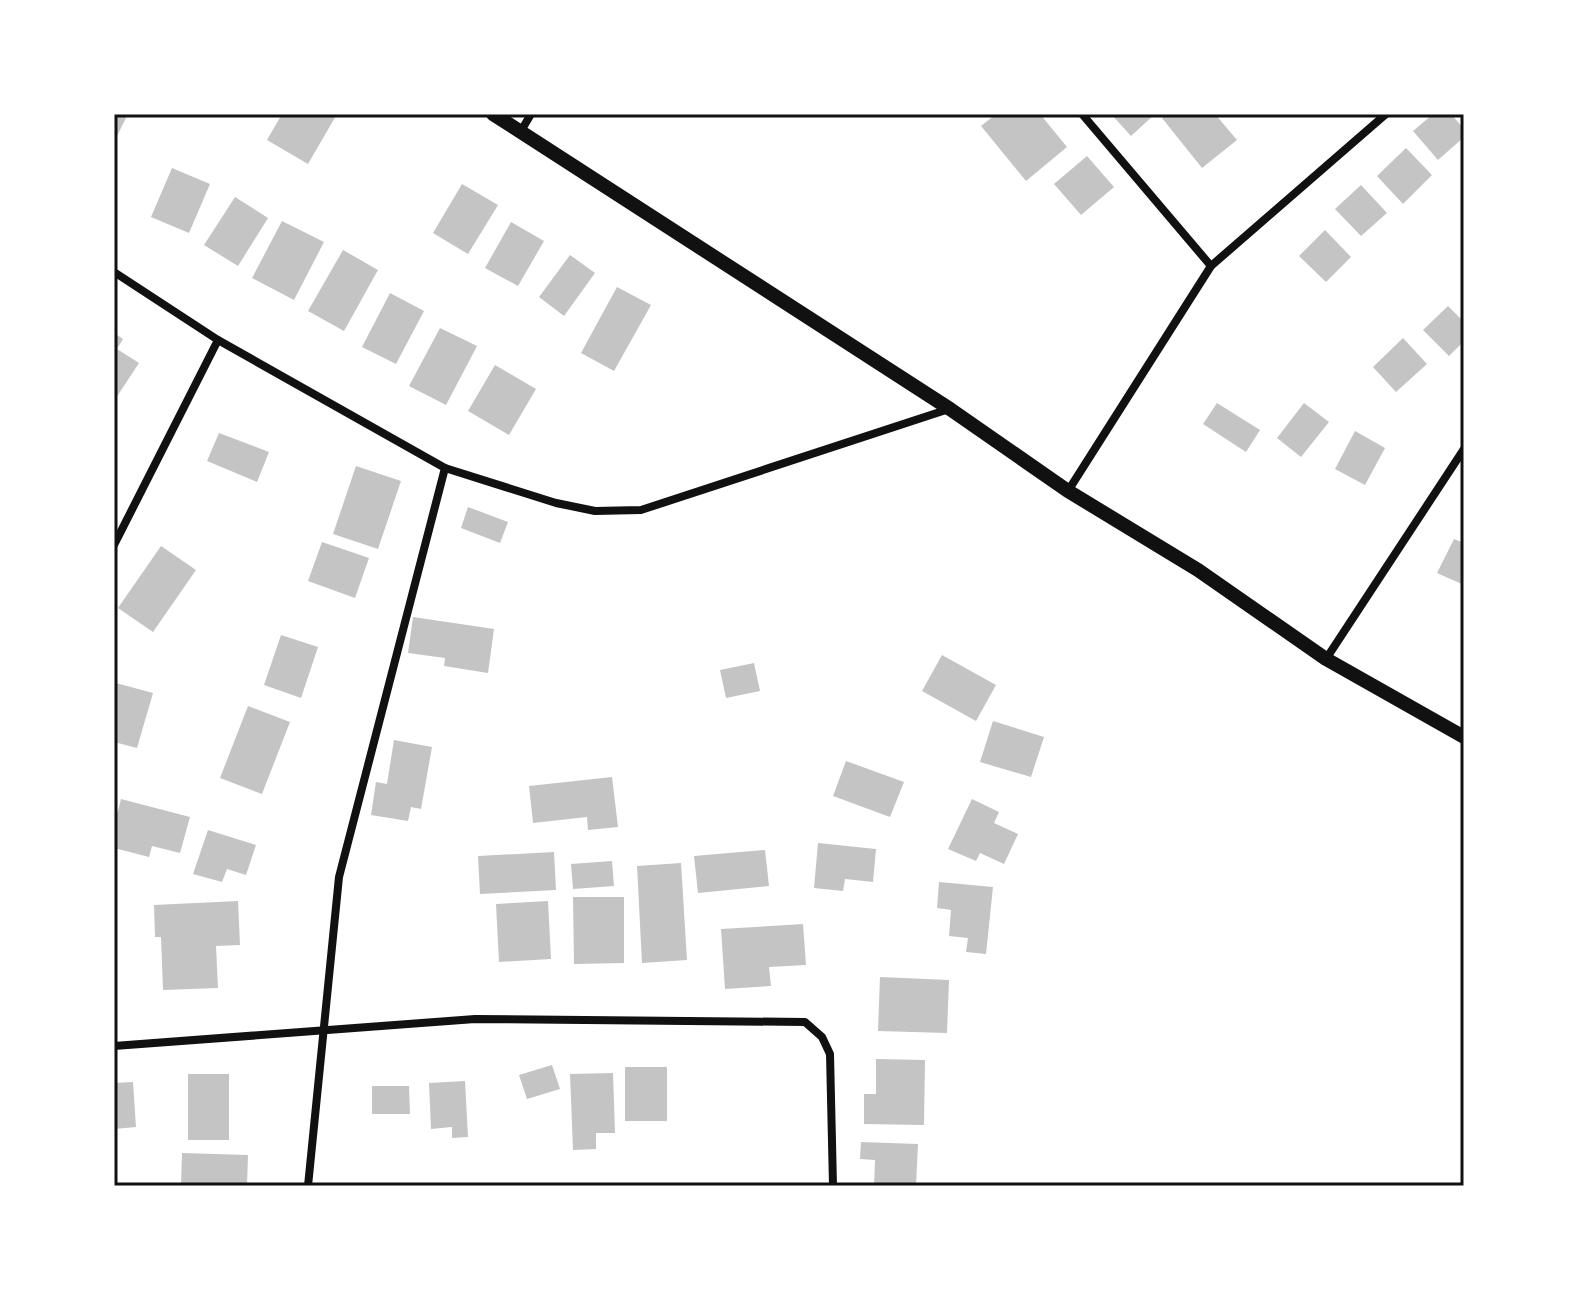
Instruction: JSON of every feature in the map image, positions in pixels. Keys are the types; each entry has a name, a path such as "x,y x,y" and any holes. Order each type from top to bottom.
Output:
{"street":[{"path":"493,114 950,409 1068,491 1198,570 1326,659 1464,737"},
{"path":"521,131 531,114"},
{"path":"1082,114 1211,266"},
{"path":"1068,491 1211,266 1386,114"},
{"path":"114,272 218,340 445,468 556,503 595,511 641,510 950,409"},
{"path":"115,542 218,340"},
{"path":"1326,659 1464,449"},
{"path":"308,1186 339,877 350,824 445,468"},
{"path":"114,1046 475,1019 805,1022 822,1037 830,1054 833,1186"}],"building":[{"path":"114,114 128,114 114,142"},
{"path":"282,114 337,114 308,164 267,140"},
{"path":"996,114 1040,114 1067,147 1026,181 981,126"},
{"path":"1111,114 1155,114 1131,136"},
{"path":"1166,114 1215,114 1237,140 1202,168 1162,118"},
{"path":"1433,114 1451,114 1464,129 1464,137 1438,160 1413,131"},
{"path":"1406,148 1432,175 1403,204 1377,176"},
{"path":"1087,156 1114,187 1081,215 1054,184"},
{"path":"172,168 210,184 189,233 151,217"},
{"path":"462,184 498,205 468,254 433,233"},
{"path":"1361,185 1387,213 1361,236 1335,209"},
{"path":"235,197 268,218 238,266 204,245"},
{"path":"282,221 324,242 294,300 252,278"},
{"path":"511,222 544,241 518,286 485,268"},
{"path":"1325,230 1351,257 1326,282 1299,256"},
{"path":"343,250 378,270 344,331 308,311"},
{"path":"570,255 595,273 564,316 539,297"},
{"path":"617,287 651,305 614,371 581,353"},
{"path":"390,293 424,311 396,364 362,347"},
{"path":"1448,306 1464,322 1464,341 1449,356 1423,330"},
{"path":"440,328 477,346 446,405 409,386"},
{"path":"114,333 123,339 117,349 139,363 114,401"},
{"path":"1403,338 1427,364 1396,392 1373,367"},
{"path":"495,365 536,389 509,435 468,411"},
{"path":"1217,403 1260,430 1246,452 1203,424"},
{"path":"1304,403 1329,422 1301,457 1277,438"},
{"path":"1355,431 1385,448 1365,485 1335,469"},
{"path":"219,433 269,452 257,482 207,461"},
{"path":"356,466 401,481 378,549 333,534"},
{"path":"468,507 508,522 500,543 461,528"},
{"path":"1454,539 1464,543 1464,585 1437,573"},
{"path":"322,542 369,558 355,598 308,581"},
{"path":"161,546 196,570 153,632 118,608"},
{"path":"413,617 494,629 488,673 444,666 445,658 408,653"},
{"path":"281,635 318,647 301,698 264,685"},
{"path":"942,655 996,685 976,721 922,691"},
{"path":"754,663 760,691 726,698 720,670"},
{"path":"116,683 153,693 137,748 114,742"},
{"path":"248,706 290,722 262,794 220,778"},
{"path":"993,721 1044,737 1031,777 980,762"},
{"path":"394,740 432,747 421,809 411,807 408,821 371,815 376,782 387,784"},
{"path":"846,761 904,782 890,817 833,796"},
{"path":"612,777 618,827 588,830 587,817 533,823 529,786"},
{"path":"121,799 190,817 180,853 152,846 149,857 114,848 114,827"},
{"path":"972,799 999,812 994,823 1018,834 1004,864 980,853 976,861 948,849"},
{"path":"208,830 256,845 246,875 227,869 222,882 193,874"},
{"path":"818,843 876,849 873,882 845,879 843,891 814,888"},
{"path":"765,850 769,886 698,893 694,856"},
{"path":"554,852 556,890 480,894 478,856"},
{"path":"612,861 614,886 573,889 571,864"},
{"path":"681,863 687,960 642,963 637,866"},
{"path":"939,882 993,887 986,954 966,952 968,938 949,936 951,910 937,908"},
{"path":"573,897 624,897 624,963 574,964"},
{"path":"238,901 240,945 216,946 218,988 163,990 161,937 155,937 154,905"},
{"path":"548,901 551,959 499,962 496,904"},
{"path":"803,924 806,965 769,967 771,986 725,989 721,929"},
{"path":"880,977 949,980 947,1033 878,1031"},
{"path":"876,1059 925,1060 924,1125 864,1124 864,1094 876,1094"},
{"path":"552,1065 560,1089 527,1099 519,1075"},
{"path":"625,1067 667,1067 667,1121 625,1121"},
{"path":"613,1073 615,1133 596,1133 596,1149 573,1150 570,1074"},
{"path":"188,1074 229,1074 229,1140 188,1140"},
{"path":"465,1081 468,1137 452,1138 452,1127 431,1129 429,1083"},
{"path":"133,1082 136,1127 114,1129 114,1083"},
{"path":"372,1086 409,1086 410,1114 372,1114"},
{"path":"861,1142 918,1144 916,1186 874,1186 875,1160 860,1159"},
{"path":"182,1153 248,1155 247,1186 181,1186"}]}
